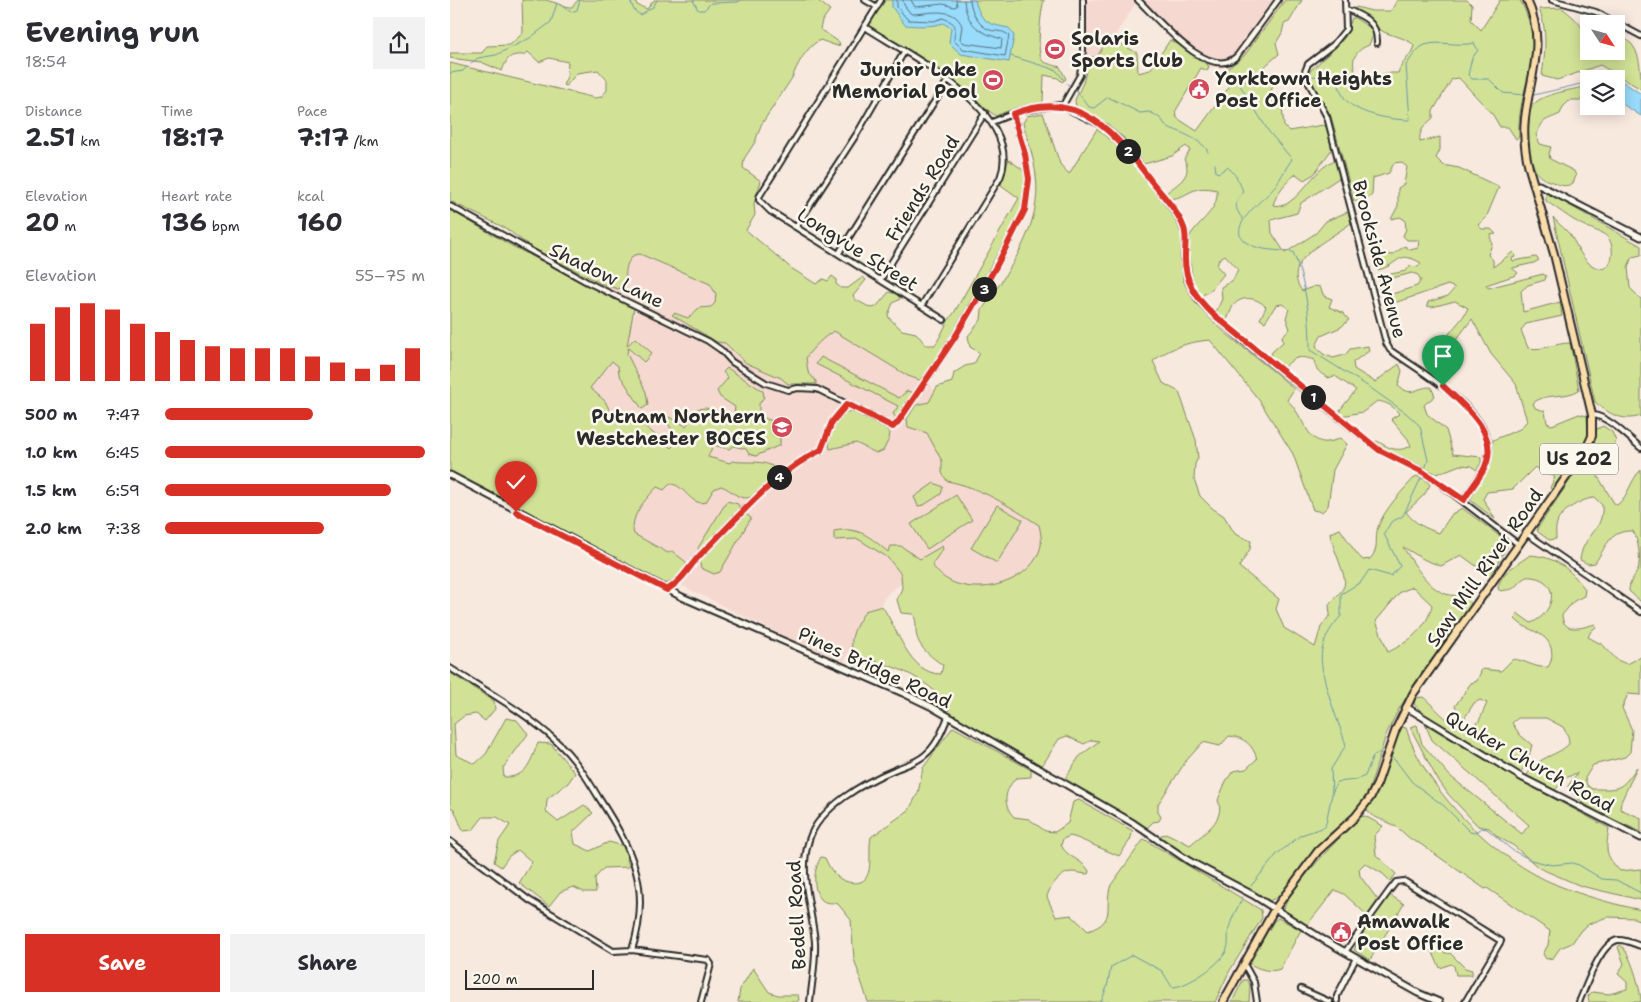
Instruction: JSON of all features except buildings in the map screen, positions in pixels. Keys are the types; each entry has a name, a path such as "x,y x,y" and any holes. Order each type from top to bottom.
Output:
{"highway":[{"name":"Saw Mill River Road","path":"1244,964 1274,910 1318,851 1355,817 1370,798 1377,784 1396,729 1419,685 1590,443 1593,431 1592,415 1554,254 1527,159 1524,127 1536,60 1538,36 1536,24 1527,0"},
{"name":"US 202","path":"1223,1002 1244,964"}],"street":[{"path":"865,0 877,7"},
{"path":"881,0 864,27 948,80 973,99 992,122 1001,150 1004,168 922,305"},
{"path":"1063,106 1080,75 1083,50 1083,0"},
{"path":"1138,0 1188,47 1204,59 1215,63 1228,62 1237,56 1278,0"},
{"name":"Brookside Avenue","path":"1345,0 1346,29 1333,45 1308,64 1304,70 1306,80 1327,117 1386,343 1390,350 1430,376 1461,403 1474,417 1488,442 1489,454 1485,467 1464,500"},
{"path":"1552,0 1596,12 1641,36"},
{"path":"1346,10 1363,16 1372,23 1376,30 1377,43"},
{"name":"Longvue Street","path":"864,27 759,197 759,200 770,211 944,320"},
{"path":"796,227 858,132 904,52"},
{"path":"839,253 948,80"},
{"path":"992,122 1013,114 1063,106 1098,123 1111,132 1179,218 1186,235 1184,257 1188,279 1191,290 1202,304 1242,340 1379,450 1423,472 1464,500 1518,544"},
{"name":"Friends Road","path":"881,279 986,113"},
{"name":"Shadow Lane","path":"450,206 579,278 708,341 748,372 784,389 811,388 893,427 955,337 997,265 1025,210 1029,179 1025,154 1013,114"},
{"path":"1534,186 1540,185 1641,237"},
{"path":"667,590 683,578 700,555 782,474 798,461 821,450 832,422 847,404"},
{"path":"1592,415 1597,415 1618,429 1641,448"},
{"name":"Pines Bridge Road","path":"450,475 667,590 904,693 1126,818 1189,861 1253,895 1274,910 1345,952 1418,993 1438,1002"},
{"path":"1526,533 1641,612"},
{"path":"450,668 538,727 560,745 574,760 620,831 634,859 641,896 637,934 632,950"},
{"name":"Quaker Church Road","path":"1406,708 1521,777 1641,838"},
{"name":"Bedell Road","path":"810,1002 815,942 804,869 809,838 827,813 853,791 896,769 913,763 925,755 940,737 948,717"},
{"path":"450,841 529,900 604,947 618,952 632,950 708,960 711,964 701,1002"},
{"path":"1345,952 1396,882 1404,881 1501,941 1465,1002"},
{"path":"1578,1002 1600,956 1610,944 1622,940 1641,946"},
{"path":"1301,989 1334,1002 1356,958"},
{"path":"1244,964 1254,982 1257,1002"}],"shaded area":[{"path":"1083,0 1138,0 1097,63 1082,61"},
{"path":"1138,0 1288,0 1242,61 1229,67 1220,68 1209,67 1196,58"},
{"name":"Putnam Northern Westchester BOCES","path":"628,238 824,323 932,386 960,475 1071,533 990,612 918,572 888,593 844,662 800,644 608,549 573,395 639,309 602,289"}],"green space":[{"path":"522,0 546,0 572,7 578,0 635,0 637,5 647,9 654,0 817,0 830,10 822,21 820,29 839,42 840,45 837,46 820,40 810,47 761,125 755,142 744,159 743,168 761,181 754,203 755,215 746,230 791,268 816,284 823,279 828,281 832,276 836,279 836,284 841,288 848,288 863,277 866,280 853,296 856,300 871,308 876,307 889,292 897,294 900,299 893,303 888,315 889,318 902,330 916,333 926,345 935,345 1019,198 1001,185 1007,163 1009,160 1022,169 1026,177 1025,203 1019,216 945,346 922,379 919,380 908,376 834,331 819,343 806,358 808,372 816,381 816,384 788,384 781,378 746,363 725,343 717,342 672,315 674,313 688,318 699,308 711,307 715,303 716,294 710,284 640,254 634,255 628,263 624,287 618,289 602,284 534,249 505,228 450,201 450,63 595,98 601,97 607,90 607,80 598,70 577,73 566,86 563,85 567,77 568,62 549,58 539,62 528,52 524,55 515,55 509,58 502,71 481,62 450,58 450,53 482,53 487,46 510,45 523,33"},
{"name":"Junior Lake Memorial Pool","path":"884,0 1044,0 1040,31 1040,56 1045,62 1060,67 1066,79 1062,82 1058,78 1044,75 1043,102 1007,111 996,116 868,25"},
{"path":"1285,0 1302,0 1289,22 1284,24 1282,33 1276,43 1279,54 1264,67 1274,85 1270,92 1281,98 1284,126 1289,131 1323,125 1328,128 1332,149 1314,174 1304,180 1296,174 1289,180 1279,192 1273,205 1281,206 1288,203 1317,173 1337,159 1339,178 1301,203 1297,213 1271,220 1272,233 1285,253 1316,233 1326,221 1350,211 1353,221 1312,250 1297,269 1297,280 1302,291 1315,286 1320,287 1324,296 1332,299 1329,307 1343,313 1349,320 1341,327 1321,336 1316,346 1323,354 1333,358 1345,355 1350,349 1368,346 1369,351 1353,362 1354,369 1375,382 1399,364 1402,371 1398,386 1411,392 1431,387 1435,396 1424,405 1427,414 1446,430 1453,454 1481,457 1481,463 1476,470 1472,466 1460,465 1437,474 1384,449 1375,442 1377,441 1389,448 1397,449 1411,446 1408,439 1391,419 1399,414 1387,403 1377,401 1363,412 1341,416 1340,410 1356,390 1335,376 1328,378 1320,373 1314,360 1309,358 1297,358 1283,369 1270,357 1272,352 1283,342 1282,336 1290,329 1286,318 1289,309 1282,304 1276,305 1265,322 1260,319 1266,307 1259,301 1250,299 1237,302 1226,321 1216,312 1222,299 1221,287 1233,280 1238,269 1225,255 1219,259 1217,266 1224,274 1210,291 1201,296 1194,283 1188,247 1190,236 1212,210 1217,197 1217,190 1196,189 1178,198 1170,199 1166,193 1186,175 1187,165 1184,159 1190,150 1186,146 1172,156 1144,164 1123,137 1076,107 1075,100 1083,83 1090,57 1097,57 1109,37 1137,53 1138,73 1150,70 1170,40 1185,48 1209,66 1207,71 1201,68 1175,112 1177,118 1197,131 1234,80 1227,69 1244,56"},
{"path":"1397,0 1467,0 1472,5 1471,20 1481,30 1500,0 1520,0 1532,37 1530,70 1519,118 1519,137 1516,139 1508,127 1500,127 1493,115 1459,78 1452,79 1433,111 1433,118 1420,134 1420,142 1440,137 1440,150 1436,158 1443,165 1459,168 1499,187 1486,218 1478,225 1482,229 1491,229 1496,234 1490,235 1492,244 1488,255 1493,260 1493,267 1513,252 1515,257 1512,258 1513,261 1536,257 1539,260 1512,268 1518,273 1516,275 1486,285 1488,288 1543,274 1546,276 1545,280 1528,285 1521,291 1523,312 1560,302 1562,316 1526,324 1521,330 1528,348 1534,349 1570,343 1579,390 1574,393 1544,398 1533,403 1535,408 1545,411 1547,423 1552,425 1579,414 1587,416 1588,437 1580,451 1544,456 1539,459 1552,470 1567,457 1576,456 1569,469 1552,490 1550,488 1555,477 1535,467 1513,489 1487,492 1483,499 1495,519 1470,500 1490,462 1493,440 1520,429 1527,421 1516,384 1491,354 1472,319 1453,344 1448,347 1442,346 1468,308 1455,301 1432,307 1427,306 1428,302 1448,296 1455,288 1448,285 1397,302 1389,300 1389,295 1417,286 1421,280 1418,275 1412,273 1381,281 1381,276 1406,271 1410,266 1418,267 1421,263 1407,257 1378,270 1373,265 1381,256 1386,254 1392,255 1405,246 1410,250 1418,248 1419,240 1407,240 1403,236 1406,229 1405,220 1400,217 1391,219 1398,206 1398,188 1404,184 1407,167 1401,162 1394,163 1389,173 1373,178 1372,195 1364,200 1354,201 1331,116 1309,78 1310,71 1345,37 1352,18 1370,28 1374,33 1369,45 1355,56 1354,65 1358,76 1363,81 1386,73 1398,73 1414,45 1407,40 1380,30 1363,15 1354,10 1356,7 1372,11 1391,11"},
{"path":"1562,8 1580,25 1580,60 1625,60 1625,40 1632,44 1636,50 1640,66 1641,89 1625,80 1625,70 1609,70 1600,65 1580,70 1580,72 1557,80 1542,76 1545,34 1539,9"},
{"path":"1580,88 1580,100 1570,100 1563,107 1560,114 1547,119 1543,123 1536,135 1540,144 1551,147 1550,159 1574,171 1576,176 1573,183 1567,186 1546,180 1538,174 1529,150 1528,139 1529,118 1534,104 1544,97"},
{"path":"1043,113 1060,164 1069,174 1097,129 1133,163 1160,196 1179,227 1183,239 1183,279 1194,299 1219,327 1294,389 1287,400 1314,438 1329,442 1340,438 1347,444 1333,470 1328,506 1322,512 1313,510 1293,454 1259,400 1210,340 1180,346 1166,352 1153,361 1163,383 1179,392 1196,440 1198,458 1195,464 1194,479 1200,496 1212,508 1224,516 1235,534 1251,541 1250,549 1239,567 1279,599 1276,609 1284,628 1315,647 1321,627 1330,615 1329,605 1341,591 1345,582 1330,533 1340,529 1363,560 1370,559 1375,551 1377,531 1381,520 1416,476 1426,480 1430,485 1424,495 1406,512 1417,523 1439,533 1452,514 1462,508 1505,540 1507,547 1490,576 1461,555 1441,566 1425,560 1403,547 1421,574 1433,586 1446,594 1466,598 1472,605 1420,675 1397,712 1386,735 1369,790 1358,809 1325,838 1278,897 1269,901 1193,860 1161,839 1161,835 1168,834 1190,845 1212,826 1219,814 1218,800 1226,781 1233,771 1246,769 1257,759 1253,750 1243,740 1229,736 1220,746 1203,742 1186,761 1158,804 1158,812 1161,817 1159,821 1153,822 1147,828 1064,780 1079,757 1099,741 1092,740 1084,744 1067,736 1059,739 1042,766 948,712 950,706 917,678 894,667 853,655 852,637 861,617 865,611 882,606 912,659 930,672 941,674 943,665 929,655 921,646 913,614 901,613 897,600 902,588 901,574 887,557 858,539 834,540 834,531 857,531 870,537 888,552 891,546 901,546 920,559 942,546 943,549 932,564 942,576 955,583 971,587 1004,583 1019,576 1031,565 1040,549 1039,525 983,493 947,481 942,473 942,461 927,433 908,427 907,419 916,405 929,402 937,387 952,382 954,373 965,366 974,364 980,353 970,347 968,336 981,320 982,310 1012,264 1029,230 1037,194 1034,163 1023,123 1027,116","holes":["1413,587 1432,605 1422,627 1410,639 1388,652 1376,621 1400,592"]},
{"path":"1546,192 1641,246 1641,255 1632,257 1628,267 1630,288 1641,299 1641,416 1628,418 1616,416 1595,402 1553,217 1571,236 1584,257 1595,267 1601,269 1609,265 1612,249 1609,239 1606,235 1568,217 1546,201"},
{"path":"450,210 512,246 634,308 627,346 635,338 652,353 644,362 628,348 627,354 646,392 648,405 642,409 619,374 618,366 612,361 590,388 605,401 612,415 624,422 642,424 671,448 680,439 670,427 663,414 686,426 697,409 706,408 729,417 734,414 735,407 720,397 717,391 728,378 723,372 727,368 763,391 764,397 759,404 759,412 764,418 775,422 780,445 756,456 749,454 746,449 733,446 729,449 713,445 708,457 730,463 732,461 768,464 778,471 767,487 756,495 744,498 721,486 714,489 706,502 700,503 692,499 680,488 670,484 664,490 657,487 636,514 633,527 634,534 668,553 672,551 686,562 682,574 676,579 664,584 450,473"},
{"path":"821,357 899,398 907,391 914,393 897,419 893,414 898,406 816,364"},
{"path":"851,411 885,428 890,433 883,451 876,453 856,443 830,449 831,432 837,420"},
{"path":"1603,426 1612,432 1616,441 1600,457 1594,470 1614,503 1617,505 1621,501 1634,478 1641,470 1641,602 1629,591 1631,582 1638,570 1639,560 1638,545 1633,531 1625,531 1614,536 1595,563 1588,564 1580,560 1585,544 1597,528 1602,514 1602,505 1595,498 1578,503 1559,518 1556,525 1556,539 1549,540 1538,532 1537,529 1591,449 1597,429"},
{"path":"934,483 943,487 941,494 924,505 918,506 914,497"},
{"path":"956,495 972,520 927,549 911,524"},
{"path":"727,501 738,504 741,512 699,551 698,548"},
{"path":"997,505 1023,520 997,563 971,548"},
{"path":"746,514 751,518 720,572 714,574 701,568 699,560"},
{"path":"1530,555 1555,561 1573,575 1585,589 1584,596 1574,601 1562,615 1566,625 1574,628 1595,624 1596,627 1588,637 1603,645 1617,660 1627,664 1641,657 1641,695 1628,694 1622,708 1632,730 1630,752 1625,757 1593,765 1585,778 1587,785 1592,789 1619,787 1627,781 1637,767 1621,802 1620,809 1641,818 1641,832 1600,813 1580,801 1568,786 1578,772 1566,778 1555,790 1526,777 1541,760 1569,744 1568,736 1563,727 1546,718 1518,718 1512,723 1520,735 1532,745 1527,763 1520,773 1428,718 1414,704 1415,698 1423,697 1450,721 1471,728 1479,721 1487,703 1480,700 1474,703 1464,719 1455,706 1471,683 1477,681 1482,669 1501,671 1513,659 1539,667 1548,667 1552,652 1548,641 1542,635 1522,625 1515,619 1517,613 1531,623 1545,613 1551,598 1551,591 1548,585 1542,580 1526,577 1512,589 1501,591 1498,589 1499,583 1505,574"},
{"path":"450,673 494,701 495,709 485,721 476,714 464,716 454,724 456,755 475,764 486,754 506,718 517,720 528,734 503,768 504,777 518,775 527,768 538,743 551,744 575,773 568,783 547,799 546,812 558,822 584,805 593,813 573,832 575,844 590,851 609,842 624,846 629,867 604,868 595,878 596,892 584,892 573,887 560,892 549,906 519,883 532,862 518,850 509,856 501,867 494,862 499,841 510,825 497,817 483,817 473,830 463,831 454,809 450,807"},
{"path":"1425,724 1519,780 1609,828 1607,851 1611,860 1620,871 1641,869 1641,900 1581,886 1539,868 1514,846 1498,837 1489,828 1478,826 1448,794 1435,775 1410,727 1417,725 1422,744 1450,776 1522,834 1529,825 1432,740"},
{"path":"953,727 1031,770 1031,777 1016,778 1007,793 1006,802 1014,817 1029,819 1045,831 1055,832 1068,823 1073,802 1079,800 1133,831 1130,840 1119,856 1077,838 1070,836 1063,839 1061,845 1064,849 1089,871 1088,874 1074,872 1064,874 1053,885 1047,897 1056,917 1071,915 1088,931 1103,923 1108,912 1111,885 1144,839 1261,910 1262,918 1229,972 1215,1002 868,1002 854,959 851,920 838,904 822,900 816,891 815,873 821,857 825,858 831,870 840,879 857,883 864,880 869,869 871,837 909,810 918,793 923,768"},
{"path":"1402,727 1406,728 1415,752 1429,776 1446,799 1488,841 1534,874 1557,885 1578,893 1641,910 1641,921 1634,918 1607,917 1589,924 1581,930 1572,943 1560,948 1553,958 1546,959 1543,954 1548,945 1550,931 1412,840 1397,827 1368,812 1367,809 1383,780"},
{"path":"1365,816 1383,826 1374,836 1376,855 1396,874 1390,881 1383,874 1365,863 1359,869 1360,876 1378,900 1368,916 1344,894 1335,890 1307,925 1284,910 1294,890 1304,877 1360,817"},
{"path":"1390,895 1404,904 1370,960 1354,950 1360,936"},
{"path":"1278,918 1301,930 1280,969 1264,970 1249,963 1274,921"},
{"path":"1413,937 1424,942 1436,938 1445,953 1450,953 1465,968 1472,970 1472,975 1456,975 1454,966 1451,964 1440,968 1433,953 1426,948 1407,948 1406,945"},
{"path":"1620,945 1628,954 1631,962 1641,1002 1589,1002 1588,996 1592,992 1609,994 1627,989 1627,982 1618,974 1624,964 1618,947"},
{"path":"753,968 769,992 778,995 798,995 799,1000 796,1002 738,1002 740,989"},
{"path":"1243,980 1247,980 1250,985 1249,1002 1232,1002"}],"water":[{"path":"892,0 975,0 980,13 986,21 1009,28 1014,36 1009,62 961,54 949,43 951,28 943,23 929,26 905,25 892,7"},
{"path":"1625,83 1641,94 1641,116 1625,106"}],"waterway":[{"path":"471,63 478,58 496,55 530,38 551,22 557,3 571,12 577,10 580,0"},
{"path":"630,0 634,10 640,15 653,7 657,0"},
{"path":"693,0 698,10 704,10 711,3 738,2 741,0"},
{"path":"1308,76 1336,77 1343,96 1348,102 1364,112 1393,119 1410,120 1406,65 1414,54 1425,45 1474,43 1478,50 1472,58 1468,75 1472,79 1489,79 1503,93 1525,95"},
{"path":"1011,56 1056,70 1064,80"},
{"path":"450,73 463,71 467,67"},
{"path":"1301,77 1238,82 1269,132 1292,159 1273,189 1254,207 1242,222 1241,237 1247,243 1257,248 1293,252 1306,300 1310,350 1369,387 1406,413 1420,426 1428,460 1425,469"},
{"path":"1067,84 1071,86"},
{"path":"1534,95 1580,84"},
{"path":"1076,90 1089,107 1094,108 1108,97 1140,113 1149,112 1154,114 1167,127 1196,140 1208,152"},
{"path":"1215,164 1216,172 1219,173 1227,167 1239,182 1243,192 1236,205 1243,219"},
{"path":"1251,886 1277,854 1301,835 1325,827 1332,794 1331,769 1346,745 1323,671 1321,659 1323,645 1329,632 1341,616 1341,594 1361,582 1369,570 1391,576 1400,566 1384,534 1391,522 1403,516 1422,476"},
{"path":"1332,793 1337,782 1356,780 1365,776 1373,756 1378,753 1386,754"},
{"path":"1389,756 1396,761 1412,782 1444,806 1470,832 1474,833 1481,828 1487,829 1512,850 1531,860 1552,865 1572,863 1579,865 1602,879 1616,880 1641,893"},
{"path":"1101,1002 1107,987 1111,967 1132,955 1162,971 1172,987 1186,983 1203,974 1224,955 1227,949 1230,924 1243,897"}],"place":[{"name":"Solaris Sports Club","path":"1055,49"},
{"name":"Junior Lake Memorial Pool","path":"993,80"},
{"name":"Yorktown Heights Post Office","path":"1199,89"},
{"name":"Putnam Northern Westchester BOCES","path":"782,427"},
{"name":"Amawalk Post Office","path":"1341,932"}],"route":[{"path":"516,512 667,590 683,578 700,555 782,474 798,461 821,450 832,422 847,404 893,427 955,337 1020,224 1028,199 1029,179 1025,154 1013,114 1049,106 1063,106 1098,123 1123,144 1184,227 1186,235 1185,265 1191,290 1198,300 1242,340 1345,423 1362,434 1379,450 1423,472 1464,500 1485,467 1489,454 1488,442 1474,417 1443,386"}]}
